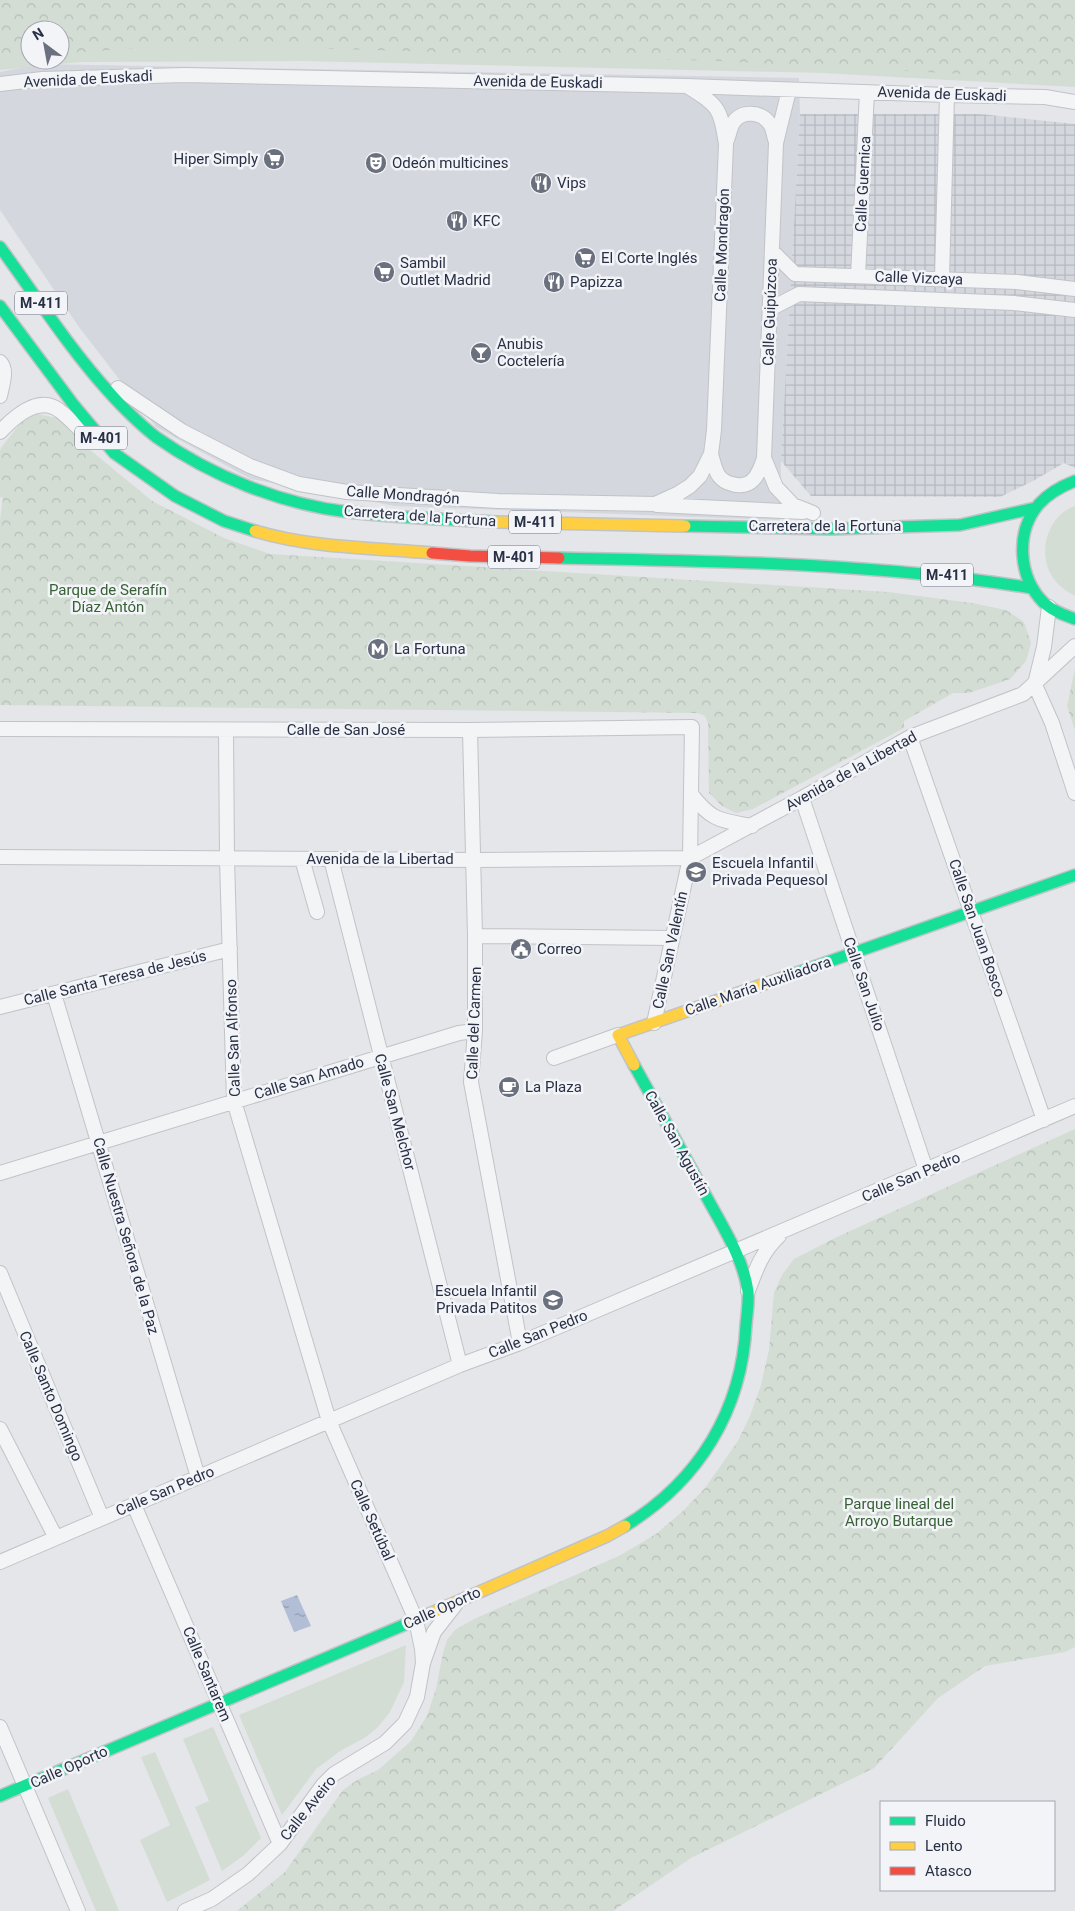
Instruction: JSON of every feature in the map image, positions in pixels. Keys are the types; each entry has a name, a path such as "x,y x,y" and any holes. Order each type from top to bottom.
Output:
{"main road":[{"name":"Carretera de la Fortuna","path":"0,247 82,359 110,393 155,436 194,460 240,483 296,502 348,512 497,522 831,529 960,525 1035,508"},
{"name":"M-401","path":"0,306 73,404 114,453 176,496 224,521 270,535 318,543 470,556 734,561 861,569"},
{"path":"1075,480 1052,491 1035,508 1026,527 1021,548 1024,569 1032,588 1048,607 1075,620"},
{"name":"M-411","path":"861,569 970,578 1032,588"},
{"name":"Calle María Auxiliadora","path":"618,1035 1075,875"},
{"name":"Calle San Agustín","path":"618,1035 736,1251"},
{"name":"Calle Oporto","path":"0,1796 416,1620 607,1536 639,1516 667,1495 685,1476 715,1436 727,1414 738,1383 745,1349 748,1291 736,1251"}],"street":[{"name":"Avenida de Euskadi","path":"0,84 42,79 185,75 686,86 947,96 1045,97 1075,102"},
{"name":"Calle Mondragón","path":"82,359 131,398 182,431 250,466 299,484 347,492 436,498 655,504 690,486 700,476 711,454 714,430 726,144 722,117 711,101 686,86"},
{"name":"Calle Guipúzcoa","path":"789,90 776,143 764,458 776,487 793,505 812,513 831,529"},
{"name":"Calle Guernica","path":"858,276 867,92"},
{"path":"942,278 947,96"},
{"path":"726,144 733,123 740,116 750,113 764,118 771,124 776,143"},
{"name":"Calle Vizcaya","path":"772,251 795,274 1017,282 1075,289"},
{"name":"Calle Vizcaya","path":"770,309 800,294 1014,303 1075,310"},
{"path":"0,362 4,367 4,372 0,396"},
{"path":"0,432 22,412 35,407 48,406 60,411 90,438 114,453"},
{"path":"711,454 718,475 726,482 739,486 749,484 759,475 764,458"},
{"path":"655,504 812,513"},
{"path":"1048,607 1044,647 1035,685 1052,723 1075,794"},
{"name":"Avenida de la Libertad","path":"0,857 474,860 690,858 752,826 910,737 1023,694 1035,685 1075,646"},
{"name":"Calle de San José","path":"0,729 470,730 692,727"},
{"name":"Calle San Valentín","path":"654,1023 690,858 692,727"},
{"name":"Calle San Alfonso","path":"226,730 227,859 234,1101 329,1421"},
{"name":"Calle del Carmen","path":"470,730 475,936 475,1031 471,1082 520,1343"},
{"name":"Calle San Juan Bosco","path":"910,737 1044,1120"},
{"path":"691,794 701,807 718,820 752,826"},
{"name":"Calle San Julio","path":"802,798 926,1170"},
{"path":"302,859 317,912"},
{"name":"Calle San Melchor","path":"331,859 460,1365"},
{"path":"475,936 672,938"},
{"name":"Calle Santa Teresa de Jesús","path":"0,1007 230,949"},
{"name":"Calle Nuestra Señora de la Paz","path":"54,994 198,1477"},
{"name":"Calle San Amado","path":"0,1173 459,1033 475,1031"},
{"name":"Calle María Auxiliadora","path":"554,1058 618,1035"},
{"name":"Calle San Pedro","path":"0,1562 460,1365 520,1343 1075,1106"},
{"name":"Calle Oporto","path":"748,1291 761,1258 771,1244 786,1230"},
{"name":"Calle Santo Domingo","path":"0,1273 102,1518"},
{"name":"Calle Setúbal","path":"329,1421 416,1620"},
{"path":"0,1429 56,1538"},
{"name":"Calle Santarem","path":"134,1505 280,1844"},
{"name":"Calle Aveiro","path":"185,1911 212,1899 248,1874 280,1844 323,1785 334,1774 384,1743 404,1722 417,1697 423,1663 437,1627 460,1600"},
{"name":"Calle Aveiro","path":"416,1620 423,1663"},
{"path":"0,1727 78,1911"}],"shaded area":[{"path":"70,65 799,78 800,114 781,461 780,520 395,506 251,479 156,427 79,327 0,210 0,72 20,68 20,70 70,70"},
{"path":"800,114 980,114 1075,124 1075,468 1064,463 1000,497 811,496 781,461"}],"green space":[{"path":"0,0 1075,0 1075,87 823,73 304,61 70,63 70,20 20,20 20,68 0,70"},
{"path":"0,0 1075,0 1075,80 715,61 186,44 70,53 70,20 20,20 20,58 0,59"},
{"name":"Parque de Serafín Díaz Antón","path":"37,414 57,418 89,449 152,501 224,538 270,554 888,592 972,603 1006,610 1024,622 1031,643 1026,661 1010,679 969,693 953,693 904,721 904,728 753,809 736,813 722,806 709,793 708,723 705,716 698,713 0,705 0,520 3,498 0,497 0,451 22,421"},
{"path":"1075,506 1075,596 1062,588 1054,579 1045,556 1048,535 1052,526 1058,517"},
{"path":"1075,669 1075,730 1067,706"},
{"name":"Parque lineal del Arroyo Butarque","path":"1075,1129 1075,1647 1065,1652 985,1666 938,1698 874,1768 691,1858 613,1911 237,1911 285,1872 343,1790 357,1780 378,1770 411,1741 427,1716 436,1689 447,1640 455,1630 474,1619 619,1556 656,1534 683,1511 705,1488 738,1441 750,1416 761,1385 769,1350 774,1293 782,1275 794,1259 837,1237"},
{"path":"406,1645 404,1682 390,1712 378,1727 366,1737 340,1751 316,1769 282,1815 239,1715"},
{"path":"213,1727 261,1838 243,1856 222,1871 195,1807 209,1801 183,1739"},
{"path":"155,1752 210,1880 167,1902 140,1840 170,1825 141,1757"},
{"path":"68,1789 119,1911 96,1911 48,1798"}],"water":[{"path":"297,1595 311,1626 294,1632 281,1601"}],"traffic: fast":[{"path":"0,247 66,340 114,398 156,437 200,464 223,476 272,495 323,508 385,516 496,522"},
{"path":"0,306 73,404 114,453 175,496 224,521 255,531"},
{"path":"1075,481 1056,490 1039,504 1031,515 1023,541 1025,568 1035,592 1051,608 1075,619"},
{"path":"685,526 831,529 960,525 1035,508"},
{"path":"559,558 737,562 855,568 914,573 1032,588"},
{"path":"782,978 1075,875"},
{"path":"625,1526 675,1488 695,1465 712,1440 736,1386 743,1356 748,1299 745,1278 731,1241 634,1065"},
{"path":"0,1796 411,1622"}],"traffic: slow":[{"path":"496,522 685,526"},
{"path":"255,531 276,537 320,544 432,553"},
{"path":"634,1065 618,1035 782,978"},
{"path":"411,1622 607,1536 625,1526"}],"traffic: jam":[{"path":"432,553 470,556 559,558"}],"place":[{"name":"Hiper Simply","path":"274,159"},
{"name":"Odeón multicines","path":"376,163"},
{"name":"Vips","path":"541,183"},
{"name":"KFC","path":"457,221"},
{"name":"El Corte Inglés","path":"585,258"},
{"name":"Sambil Outlet Madrid","path":"384,272"},
{"name":"Papizza","path":"554,282"},
{"name":"Anubis Coctelería","path":"481,353"},
{"name":"La Fortuna","path":"378,649"},
{"name":"Escuela Infantil Privada Pequesol","path":"696,872"},
{"name":"Correo","path":"521,949"},
{"name":"La Plaza","path":"509,1087"},
{"name":"Escuela Infantil Privada Patitos","path":"553,1300"}]}
